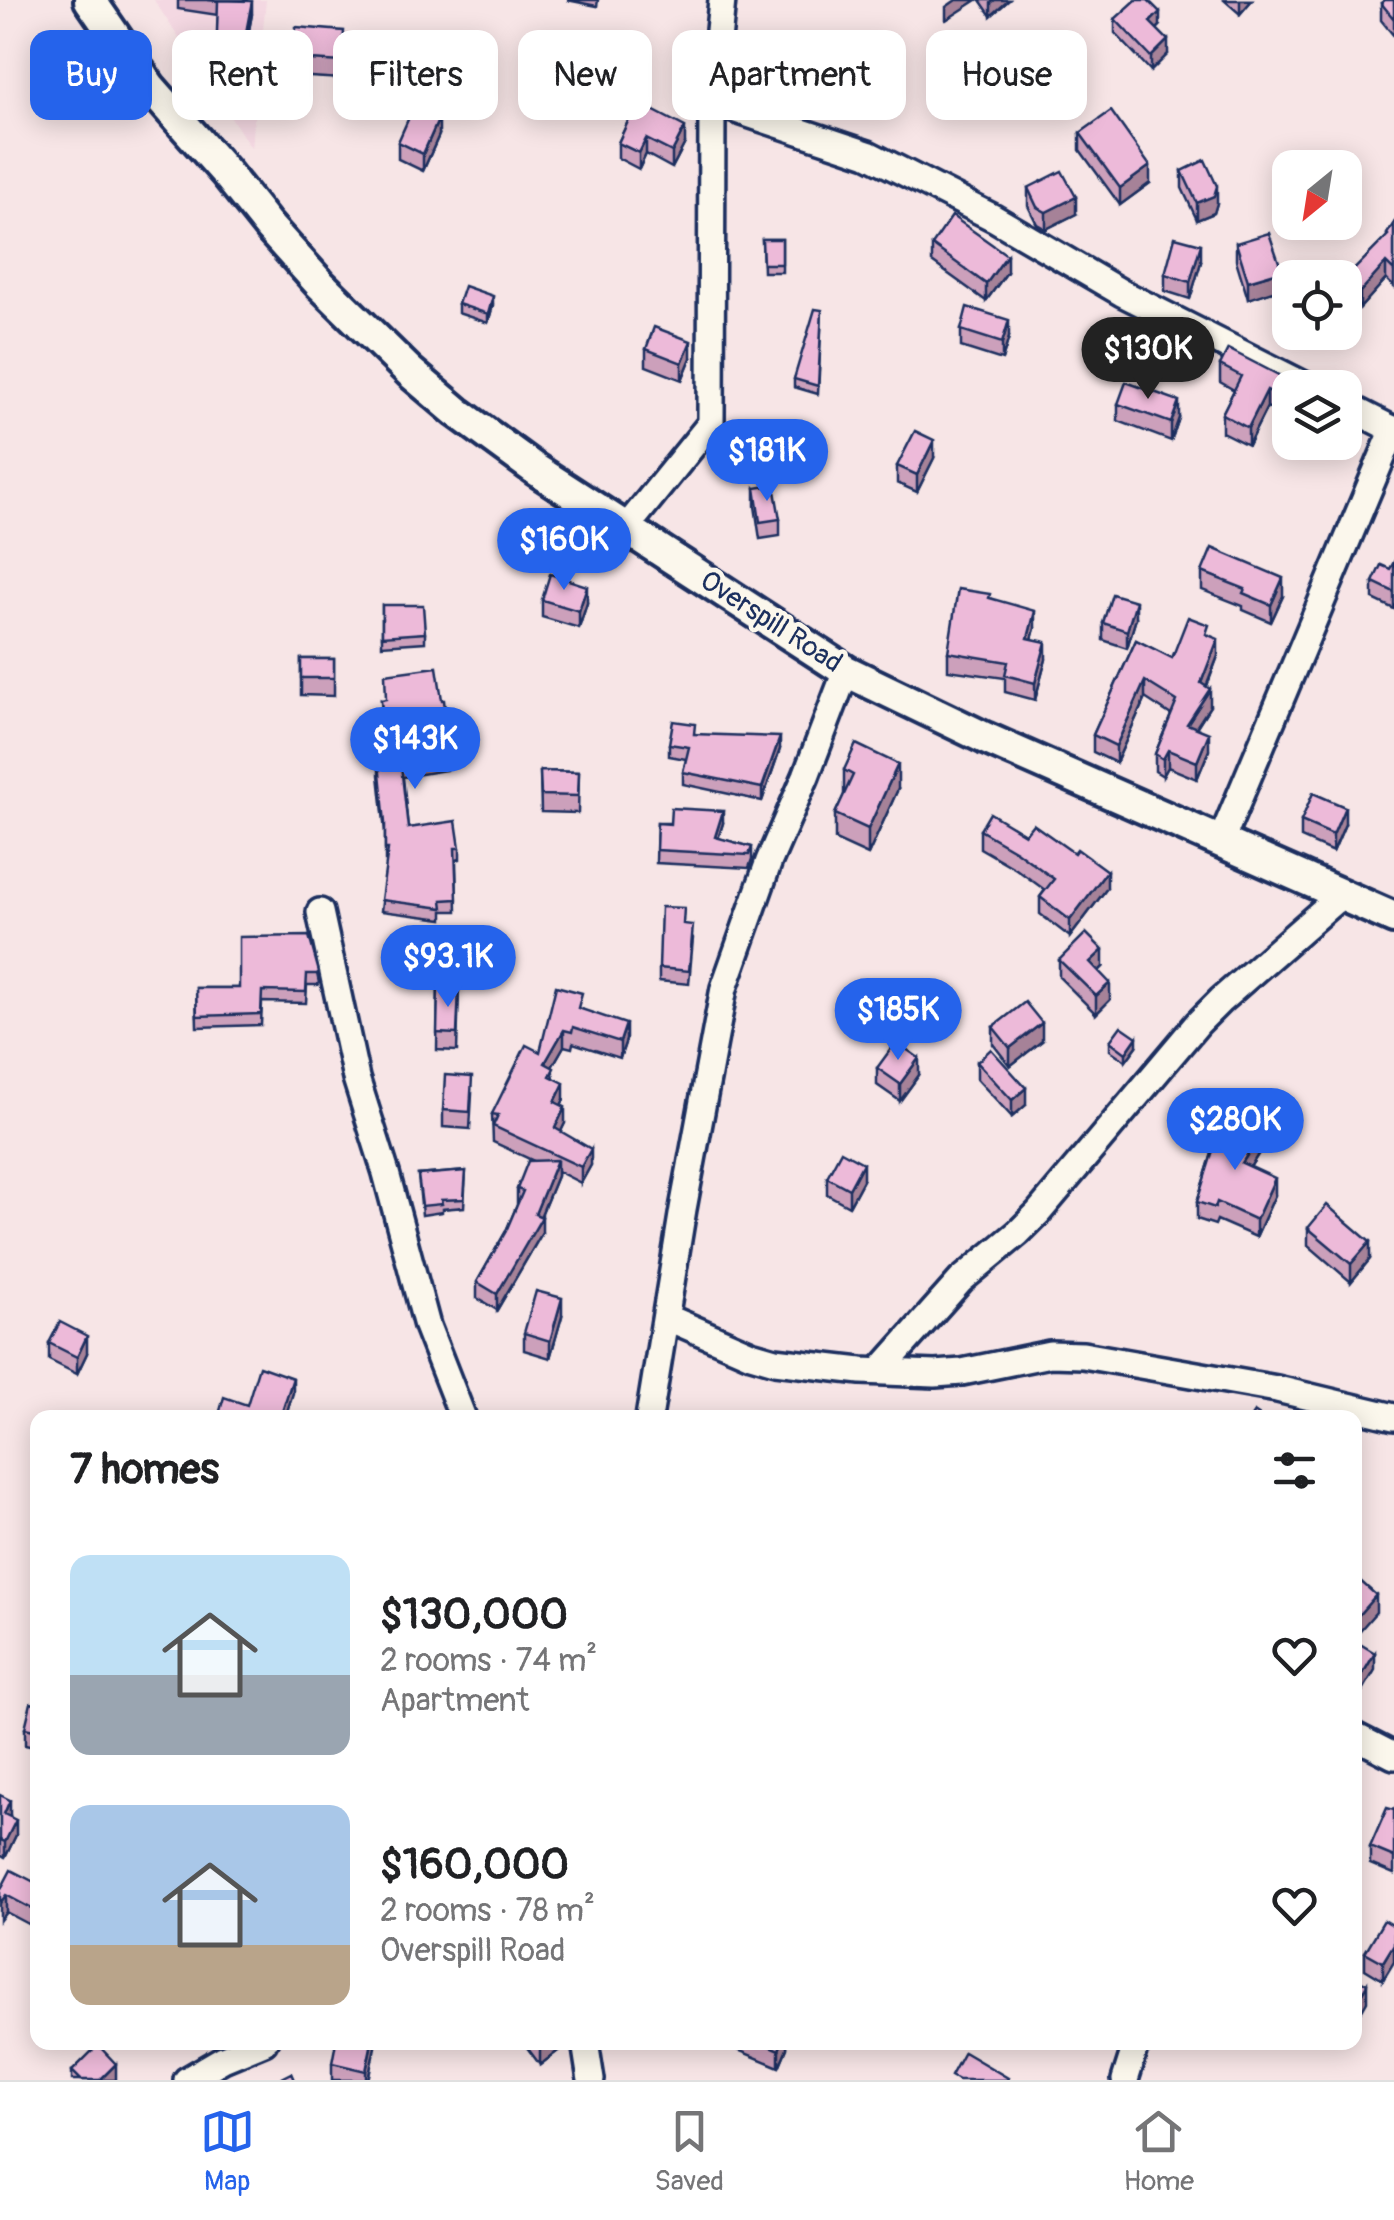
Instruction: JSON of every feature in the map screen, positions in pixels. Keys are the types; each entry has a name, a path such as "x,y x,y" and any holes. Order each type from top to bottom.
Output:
{"street":[{"name":"Overspill Road","path":"90,0 150,87 268,227 366,330 457,412 536,468 846,671 1002,746 1394,918"},
{"path":"719,30 722,0"},
{"path":"626,528 711,423 712,120"},
{"path":"766,120 868,154 994,218 1122,293 1274,370"},
{"path":"1220,840 1394,430 1362,414"},
{"path":"649,1410 724,988 769,861 846,671"},
{"path":"880,1371 961,1280 1038,1213 1198,1023 1342,894"},
{"path":"320,912 356,1078 386,1173 426,1326 460,1410"},
{"path":"666,1317 762,1359 935,1374 1050,1354 1084,1355 1277,1388 1394,1416"},
{"path":"1362,1740 1394,1756"},
{"path":"188,2080 245,2050"},
{"path":"586,2050 591,2080"},
{"path":"1125,2080 1134,2050"}],"shaded area":[{"path":"154,0 266,0 263,30 174,30"},
{"path":"233,120 254,120 251,148"}],"building":[{"path":"208,0 252,1 247,30 217,30 218,1"},
{"path":"1136,0 1148,0 1160,12 1150,22 1168,40 1151,57 1115,19"},
{"path":"1394,0 1394,19 1381,3"},
{"path":"296,27 333,30 333,61 313,60 313,30"},
{"path":"652,110 685,127 672,152 646,139 639,153 618,143 629,120 652,120"},
{"path":"1111,111 1150,166 1120,188 1080,133"},
{"path":"408,120 438,120 423,154 398,142"},
{"path":"1205,160 1217,186 1214,196 1197,203 1182,171"},
{"path":"1062,171 1076,197 1046,212 1037,207 1028,188"},
{"path":"952,216 1007,255 986,284 932,245"},
{"path":"1394,223 1394,271 1386,263 1362,290 1362,262"},
{"path":"1269,233 1278,260 1272,260 1272,274 1248,281 1236,243"},
{"path":"1175,237 1201,244 1190,282 1165,274"},
{"path":"762,239 782,239 782,264 763,264"},
{"path":"464,286 493,296 488,314 458,304"},
{"path":"967,307 1009,320 1002,343 961,330"},
{"path":"815,309 822,310 818,386 794,379"},
{"path":"654,327 691,341 682,363 646,349"},
{"path":"1228,349 1272,372 1272,393 1267,390 1248,428 1222,414 1241,376 1220,365"},
{"path":"1126,382 1179,401 1171,423 1118,404"},
{"path":"915,431 934,440 917,475 897,466"},
{"path":"774,485 780,519 760,522 755,488"},
{"path":"1212,548 1283,578 1271,605 1243,593 1245,589 1202,572"},
{"path":"1394,562 1394,592 1373,582 1381,565 1390,569"},
{"path":"550,574 587,586 579,611 542,600"},
{"path":"958,589 990,594 989,598 1035,611 1028,638 1046,642 1035,683 1005,675 1008,662 948,652"},
{"path":"1112,594 1136,601 1127,631 1103,623"},
{"path":"382,605 423,605 425,633 382,636"},
{"path":"1188,617 1209,625 1206,634 1218,639 1201,683 1210,689 1187,724 1209,733 1197,762 1168,750 1163,759 1155,754 1177,701 1145,681 1116,746 1093,735 1136,640 1172,658"},
{"path":"301,659 334,659 334,678 301,678"},
{"path":"437,667 448,739 443,739 446,759 401,765 408,828 456,821 460,848 455,848 457,899 442,900 443,908 381,900 388,849 379,763 387,762 381,700 386,699 385,674"},
{"path":"673,721 695,724 694,734 780,737 762,788 683,772 689,747 669,744"},
{"path":"856,744 898,764 868,829 835,814 853,775 844,770"},
{"path":"540,771 579,772 578,796 541,795"},
{"path":"1313,793 1345,807 1333,835 1301,821"},
{"path":"671,808 723,811 715,837 752,847 749,855 656,850 657,823 670,824"},
{"path":"990,813 1025,834 1033,824 1107,871 1070,920 1040,897 1054,879 980,830"},
{"path":"661,907 684,908 683,924 693,925 689,971 659,968"},
{"path":"1086,933 1103,950 1090,962 1110,983 1096,996 1059,960"},
{"path":"309,936 319,972 307,974 306,992 262,991 261,1014 197,1016 196,988 239,988 239,937"},
{"path":"438,986 459,987 457,1034 437,1033"},
{"path":"556,986 582,993 578,1008 626,1024 620,1042 573,1027 572,1032 564,1030 545,1063 554,1068 550,1076 564,1083 555,1102 565,1107 555,1128 591,1149 581,1167 493,1126 498,1115 492,1114 526,1045 540,1052"},
{"path":"1025,1002 1042,1023 1010,1048 993,1027"},
{"path":"1121,1026 1137,1037 1126,1053 1110,1041"},
{"path":"896,1042 919,1058 900,1084 877,1068"},
{"path":"991,1049 1026,1088 1012,1100 977,1062"},
{"path":"445,1075 472,1077 470,1112 443,1110"},
{"path":"1230,1117 1259,1136 1242,1163 1275,1178 1256,1220 1217,1202 1215,1208 1197,1202 1213,1143"},
{"path":"841,1151 863,1163 849,1189 827,1177"},
{"path":"557,1160 535,1214 542,1217 497,1294 477,1282 523,1191 517,1189 528,1161"},
{"path":"466,1171 464,1199 422,1206 418,1175"},
{"path":"1327,1205 1370,1242 1351,1264 1308,1228"},
{"path":"536,1291 562,1298 550,1341 524,1333"},
{"path":"60,1322 87,1336 77,1357 49,1343"},
{"path":"259,1366 293,1378 283,1410 220,1410 224,1397 247,1405"},
{"path":"1362,1582 1376,1595 1362,1611"},
{"path":"1362,1645 1375,1653 1362,1675"},
{"path":"0,1795 10,1800 4,1814 16,1820 5,1842 0,1840"},
{"path":"1387,1808 1394,1810 1394,1857 1370,1847"},
{"path":"11,1870 30,1880 30,1908 6,1895 0,1903 2,1887"},
{"path":"1384,1920 1394,1926 1394,1944 1383,1962 1365,1952"},
{"path":"93,2050 103,2050 116,2064 100,2080 81,2080 72,2071"},
{"path":"334,2050 370,2050 366,2071 332,2063"},
{"path":"964,2052 1007,2080 958,2080 951,2076"}]}
